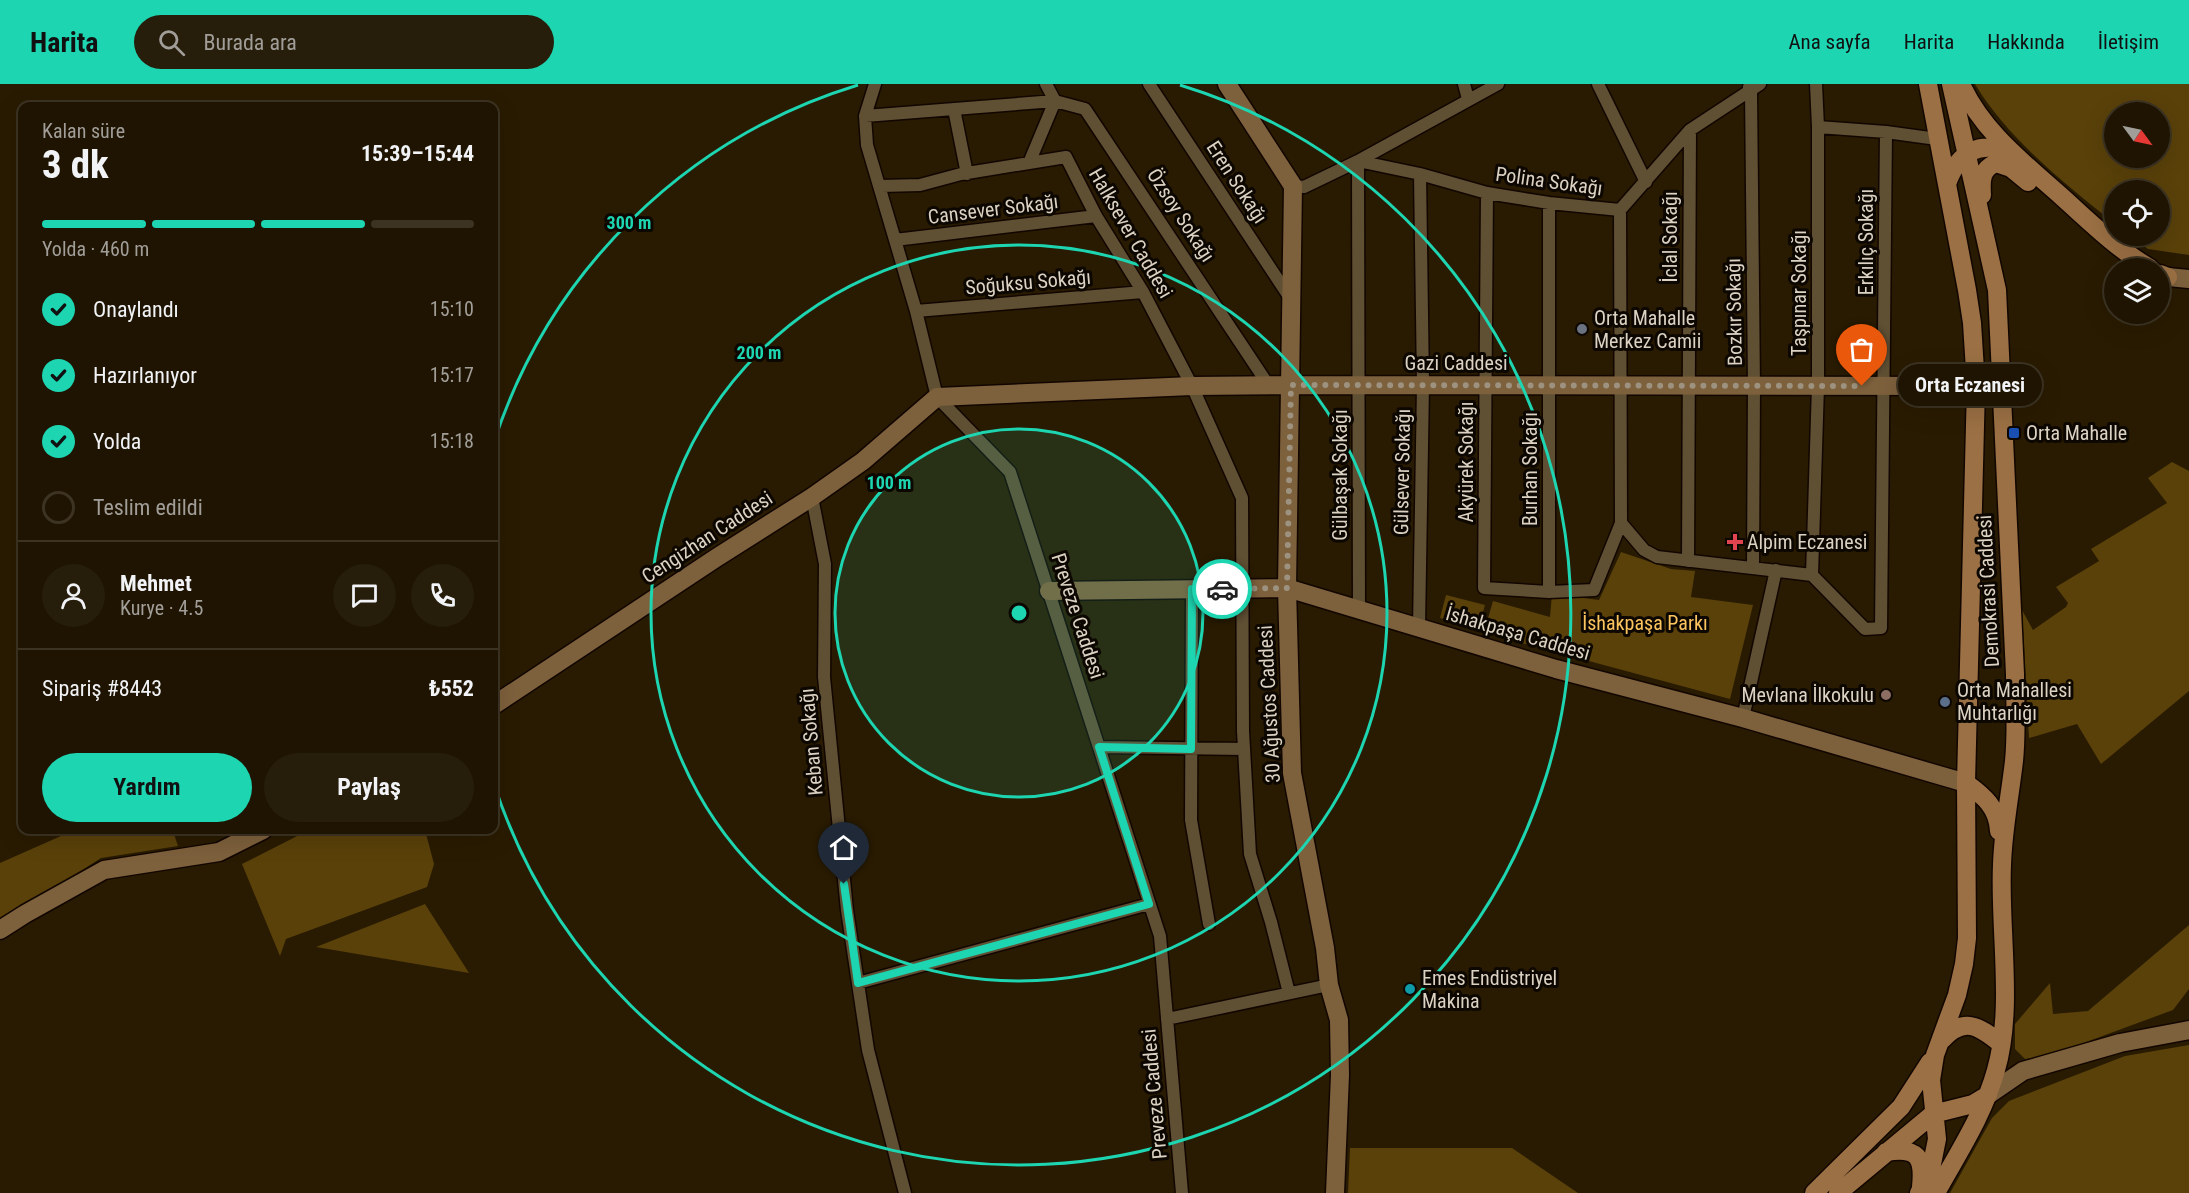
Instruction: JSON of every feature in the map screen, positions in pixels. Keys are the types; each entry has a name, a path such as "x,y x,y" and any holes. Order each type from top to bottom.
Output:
{"main road":[{"name":"Demokrasi Caddesi","path":"1925,1192 1935,1157 1937,1132 1930,1080 1936,1050 1957,995 1967,938 1966,783 1976,386 1971,312 1928,84"},
{"name":"Demokrasi Caddesi","path":"1925,1192 1976,1120 1988,1095 2001,1044 2004,1014 2001,866 2014,758 2016,721 1997,290 1951,84"},
{"path":"1961,84 1983,121 2019,158 2115,244 2135,258"},
{"path":"1947,184 1951,172 1967,154 1977,148 1989,146 1999,148 2019,158"},
{"path":"1984,232 1981,180 1984,171 1989,166 1995,163 2002,164 2011,168 2117,258"},
{"path":"1976,386 1991,378 1996,370 2000,352"},
{"path":"1966,783 1993,806 1996,814 2001,866"},
{"path":"1814,1193 1901,1107 1936,1050 1952,1029 1964,1025 1975,1027 1987,1032 2001,1044"},
{"path":"1930,1080 1937,1094 1958,1107"},
{"path":"1838,1193 1933,1114 1973,1104 1988,1095"},
{"path":"1886,1152 1906,1151 1916,1156 1923,1168 1925,1192"}],"street":[{"path":"875,84 865,116 867,145 881,186 916,311 937,397"},
{"path":"1029,163 1055,101 1046,84"},
{"name":"Eren Sokağı","path":"1149,84 1292,301"},
{"path":"1227,84 1293,186 1304,187 1358,161 1498,84"},
{"path":"1464,84 1468,99"},
{"path":"1598,84 1646,182"},
{"name":"Taşpınar Sokağı","path":"1812,575 1818,386 1816,84"},
{"name":"Polina Sokağı","path":"1358,161 1420,174 1487,192 1549,203 1620,210 1690,130 1753,86"},
{"name":"Bozkır Sokağı","path":"1753,86 1753,568"},
{"name":"Özsoy Sokağı","path":"865,116 1055,101 1085,109 1112,146 1269,386"},
{"path":"954,109 967,174"},
{"path":"1818,127 1886,132 1937,139"},
{"name":"İclal Sokağı","path":"1688,561 1690,130"},
{"name":"Erkılıç Sokağı","path":"1812,575 1865,629 1881,628 1886,132"},
{"name":"Halksever Caddesi","path":"881,186 920,185 967,174 1066,157 1096,216 1143,292 1192,386 1242,498 1243,589"},
{"name":"Gülbaşak Sokağı","path":"1358,161 1359,610"},
{"name":"Gülsever Sokağı","path":"1419,628 1423,385 1420,174"},
{"name":"30 Ağustos Caddesi","path":"1293,186 1287,588 1292,773 1325,948 1329,985 1339,1020 1340,1059 1335,1193"},
{"name":"Akyürek Sokağı","path":"1487,192 1484,588 1549,592"},
{"name":"Burhan Sokağı","path":"1549,203 1549,592"},
{"path":"1549,592 1594,590 1620,523 1620,210"},
{"name":"Cansever Sokağı","path":"895,240 1096,216"},
{"path":"2170,277 2189,279"},
{"name":"Soğuksu Sokağı","path":"916,311 1143,292"},
{"name":"Gazi Caddesi","path":"937,397 1192,386 1976,386"},
{"name":"Cengizhan Caddesi","path":"498,702 812,497 863,461 937,397"},
{"name":"Preveze Caddesi","path":"937,397 1010,472 1160,936 1182,1193"},
{"name":"Keban Sokağı","path":"812,497 825,564 824,677 847,910 868,1050 905,1193"},
{"path":"1620,523 1644,550 1657,557 1812,575"},
{"path":"1743,718 1776,570"},
{"name":"İshakpaşa Caddesi","path":"1049,591 1287,588 1556,669 1743,718 1966,783"},
{"path":"1192,589 1191,820 1209,924"},
{"path":"1243,589 1244,749 1250,854 1271,922 1289,993"},
{"path":"1099,747 1244,749"},
{"path":"0,930 104,870 219,852 254,834"},
{"path":"858,983 1149,904"},
{"path":"1167,1019 1329,985"},
{"path":"1988,1095 2023,1071 2120,1043 2189,1030"},
{"path":"2001,1044 2002,1056 2010,1066 2023,1071"}],"green space":[{"path":"1975,84 2189,84 2189,255 2148,249 2144,246 2170,246 2170,180 2104,180 2104,215 2039,160 2003,123"},
{"path":"2172,462 2189,471 2189,691 2101,764 2077,724 2029,738 2022,610 2033,630 2066,607 2068,603 2056,587 2099,561 2091,549 2167,503 2148,478"},
{"name":"İshakpaşa Parkı","path":"1621,552 1671,569 1695,571 1691,597 1753,605 1730,699 1548,650 1549,643 1546,650 1484,632 1493,601 1550,617 1552,594 1599,600"},
{"path":"1446,595 1485,605 1479,628 1440,618"},
{"path":"174,834 178,846 101,858 0,923 0,863 61,836"},
{"path":"301,834 426,834 434,864 427,887 286,939 280,956 242,864"},
{"path":"425,904 469,973 316,947"},
{"path":"2189,925 2189,989 2173,1010 2051,1055 2025,1059 2015,1049 2015,1024 2050,983 2053,1014 2088,1011"},
{"path":"2189,1045 2189,1193 1950,1193 1992,1118 2009,1101 2125,1056"},
{"path":"1350,1148 1512,1148 1578,1193 1348,1193"}],"way so far":[{"path":"1222,589 1287,588 1291,385 1862,386"}],"place":[{"name":"Orta Mahalle Merkez Camii","path":"1582,329"},
{"name":"Orta Eczanesi","path":"1862,386"},
{"name":"Orta Mahalle","path":"2014,433"},
{"name":"Alpim Eczanesi","path":"1735,542"},
{"name":"Mevlana İlkokulu","path":"1886,695"},
{"name":"Orta Mahallesi Muhtarlığı","path":"1945,702"},
{"name":"Emes Endüstriyel Makina","path":"1410,989"}],"route":[{"path":"844,884 858,983 1149,904 1099,747 1191,749 1192,589 1222,589"}]}
